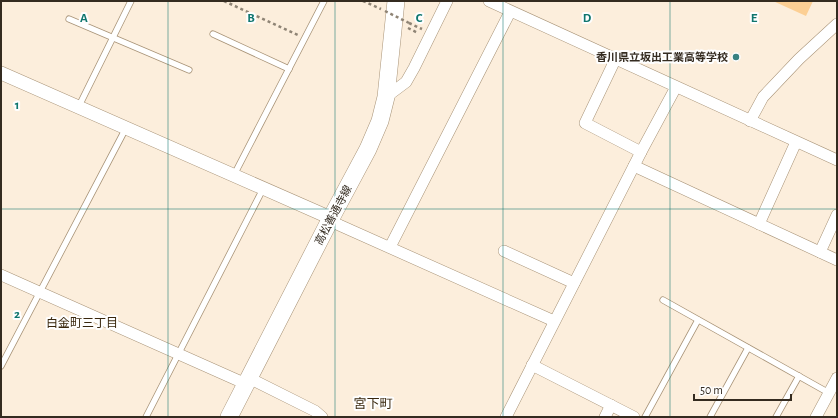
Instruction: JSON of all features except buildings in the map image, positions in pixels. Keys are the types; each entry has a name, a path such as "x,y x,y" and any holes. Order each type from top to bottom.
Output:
{"main road":[{"name":"高松善通寺線","path":"229,417 368,149 380,121 386,97 396,1"}],"street":[{"path":"386,97 406,82 447,1"},
{"path":"489,1 510,12 616,58 676,88 837,160"},
{"path":"390,247 510,12"},
{"path":"750,121 763,97 837,24"},
{"path":"616,58 585,123 641,152"},
{"path":"1,73 324,215 339,225 554,321"},
{"path":"506,417 641,152 676,88"},
{"path":"759,224 796,142"},
{"path":"634,166 837,260"},
{"path":"820,252 837,215"},
{"path":"504,251 574,283"},
{"path":"1,275 179,354 247,381 315,411 322,417"},
{"path":"532,364 634,417"},
{"path":"816,417 837,378"},
{"path":"605,417 611,405"}],"lane":[{"path":"78,107 131,1"},
{"path":"233,176 324,1"},
{"path":"70,19 189,70"},
{"path":"213,34 289,69"},
{"path":"1,366 126,128"},
{"path":"146,417 263,189"},
{"path":"663,300 829,393"},
{"path":"645,417 698,320"},
{"path":"710,417 748,348"},
{"path":"776,417 798,376"}],"path":[{"path":"224,1 305,38"},
{"path":"364,1 420,28"},
{"path":"408,28 418,33"}],"shaded area":[{"path":"773,1 813,1 806,16"}],"place":[{"name":"香川県立坂出工業高等学校","path":"736,57"}],"district":[{"name":"白金町三丁目","path":"82,323"},
{"name":"宮下町","path":"373,403"}]}
